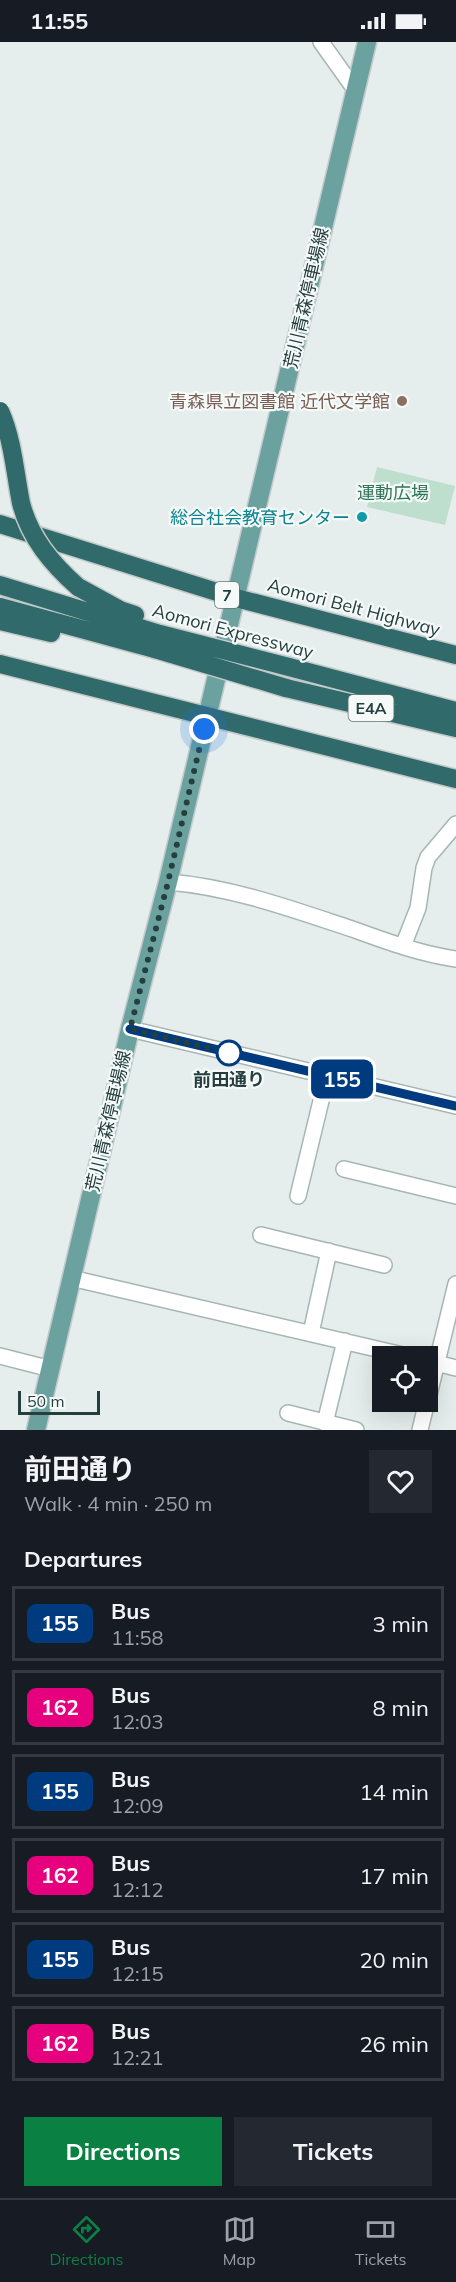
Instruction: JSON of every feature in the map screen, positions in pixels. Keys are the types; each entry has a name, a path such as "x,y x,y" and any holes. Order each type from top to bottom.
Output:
{"highway":[{"path":"0,411 10,442 22,505 30,527 49,559 78,587 120,610 157,641"},
{"name":"Aomori Belt Highway","path":"0,524 236,598 456,655"},
{"name":"Aomori Expressway","path":"0,585 277,686 456,728"},
{"name":"Aomori Expressway","path":"0,607 157,641 236,654 456,711"},
{"path":"0,621 157,641"},
{"path":"0,664 456,779"}],"main road":[{"name":"荒川青森停車場線","path":"36,1430 130,1029 168,882 368,42"}],"street":[{"path":"321,42 356,91"},
{"path":"403,946 418,908 424,868 429,857 456,824"},
{"path":"168,882 263,901 403,946 456,959"},
{"path":"130,1029 456,1106"},
{"path":"298,1196 327,1076"},
{"path":"344,1169 456,1196"},
{"path":"261,1235 384,1264"},
{"path":"311,1333 330,1251"},
{"path":"71,1278 372,1348"},
{"path":"437,1346 456,1284"},
{"path":"325,1423 345,1341"},
{"path":"0,1356 51,1369"},
{"path":"438,1364 456,1368"},
{"path":"420,1430 424,1412"},
{"path":"288,1413 356,1430"}],"green space":[{"name":"運動広場","path":"377,467 455,486 445,525 367,507"}],"bus line":[{"name":"155","path":"130,1029 456,1106"}],"place":[{"name":"青森県立図書館 近代文学館","path":"402,401"},
{"name":"総合社会教育センター","path":"362,517"},
{"name":"前田通り","path":"229,1053"}],"route":[{"path":"204,729 130,1029 229,1053"}]}
